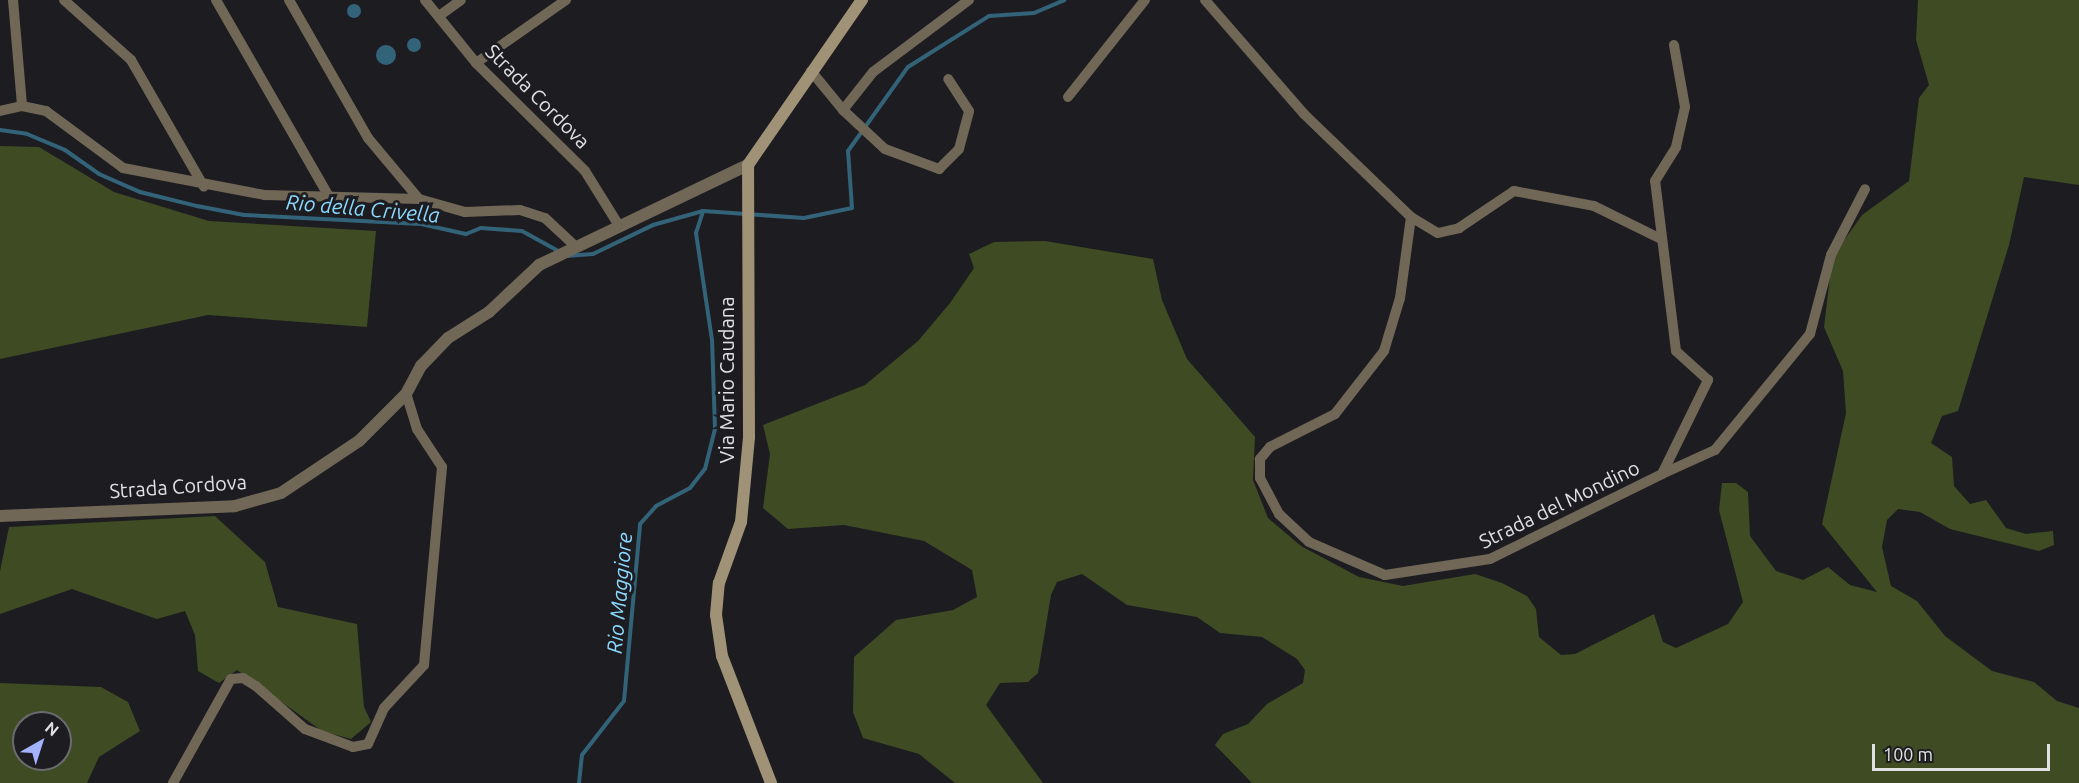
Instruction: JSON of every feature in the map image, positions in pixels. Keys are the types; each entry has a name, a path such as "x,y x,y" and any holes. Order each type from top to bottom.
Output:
{"main road":[{"name":"Via Mario Caudana","path":"771,783 767,767 722,656 716,615 719,583 741,522 749,437 744,206 748,165 810,71 862,0"}],"street":[{"path":"13,0 22,106"},
{"path":"64,0 131,60 204,187"},
{"path":"216,0 330,198"},
{"path":"289,0 368,138 419,199"},
{"name":"Strada Cordova","path":"425,0 476,63 585,171 618,224"},
{"path":"439,16 461,0"},
{"path":"476,63 566,0"},
{"path":"843,110 873,72 969,0"},
{"path":"1068,97 1145,0"},
{"path":"1206,0 1304,114 1411,217 1438,233 1459,228 1515,191 1594,206 1661,239"},
{"name":"Strada del Mondino","path":"1662,474 1708,380 1676,351 1655,182 1676,147 1685,107 1674,45"},
{"path":"810,71 860,130 885,149 939,169 959,149 969,111 948,79"},
{"path":"0,111 22,106 46,111 123,168 204,187 330,198 419,199 465,212 520,210 545,218 570,246"},
{"name":"Strada Cordova","path":"0,516 235,506 281,494 359,441 406,394 421,366 448,338 489,312 553,256 570,246 748,165"},
{"name":"Strada del Mondino","path":"1411,217 1400,298 1384,351 1335,414 1270,447 1260,459 1260,478 1280,514 1309,542 1385,575 1431,573 1490,560 1715,450 1809,334 1831,255 1865,189"},
{"path":"172,783 231,680 243,678 256,686 305,729 353,747 368,744 384,708 424,665 442,467 417,429 406,394"},
{"path":"767,767 778,783"}],"green space":[{"path":"1918,0 2079,0 2079,185 2024,177 2009,245 1958,411 1942,416 1931,443 1952,457 1954,486 1970,504 1986,500 2006,528 2026,534 2053,531 2054,545 2039,551 1950,529 1920,512 1898,509 1887,520 1882,547 1891,586 1917,601 1945,636 1992,671 2034,682 2057,701 2079,708 2079,783 1252,783 1215,745 1223,734 1248,724 1267,704 1303,683 1305,670 1297,659 1262,637 1220,633 1197,617 1127,605 1082,574 1057,582 1051,595 1038,673 1028,682 1000,683 986,705 1043,783 955,783 919,754 863,738 853,712 854,657 896,620 953,610 977,597 972,570 924,541 844,525 788,529 763,508 770,454 763,425 865,385 918,341 950,303 974,268 969,254 994,242 1045,241 1153,259 1162,300 1187,359 1255,437 1253,480 1268,518 1301,546 1359,577 1403,586 1475,574 1502,583 1527,596 1536,609 1539,637 1561,655 1575,654 1654,614 1663,642 1676,648 1728,624 1743,602 1719,510 1722,483 1736,483 1748,492 1750,536 1776,571 1803,580 1828,567 1850,585 1877,592 1822,524 1846,413 1843,371 1824,327 1832,260 1838,249 1862,215 1909,181 1919,98 1929,85 1916,40"},
{"path":"0,146 39,147 114,192 209,221 376,231 367,327 208,315 0,359"},
{"path":"215,516 265,562 278,607 357,624 364,707 371,722 351,739 322,731 237,670 219,683 198,671 195,635 185,611 157,619 72,589 0,614 0,571 9,527"},
{"path":"0,683 101,687 128,702 140,731 99,757 87,783 0,783"}],"water":[{"path":"351,4 357,4 361,11 357,18 351,18 347,14 347,8"},
{"path":"411,38 417,38 421,45 417,52 411,52 407,48 407,42"},
{"path":"382,45 390,45 396,51 396,59 390,65 382,65 376,59 376,51"}],"waterway":[{"name":"Rio della Crivella","path":"566,256 593,254 653,225 703,211 804,218 852,208 848,151 908,67 989,16 1034,13 1064,0"},
{"name":"Rio della Crivella","path":"0,130 27,134 65,150 99,174 140,192 197,206 244,215 421,224 466,234 481,228 522,231 560,252"},
{"name":"Rio Maggiore","path":"579,783 582,755 624,701 640,524 656,506 690,488 705,469 715,429 712,340 696,233 703,211"}]}
